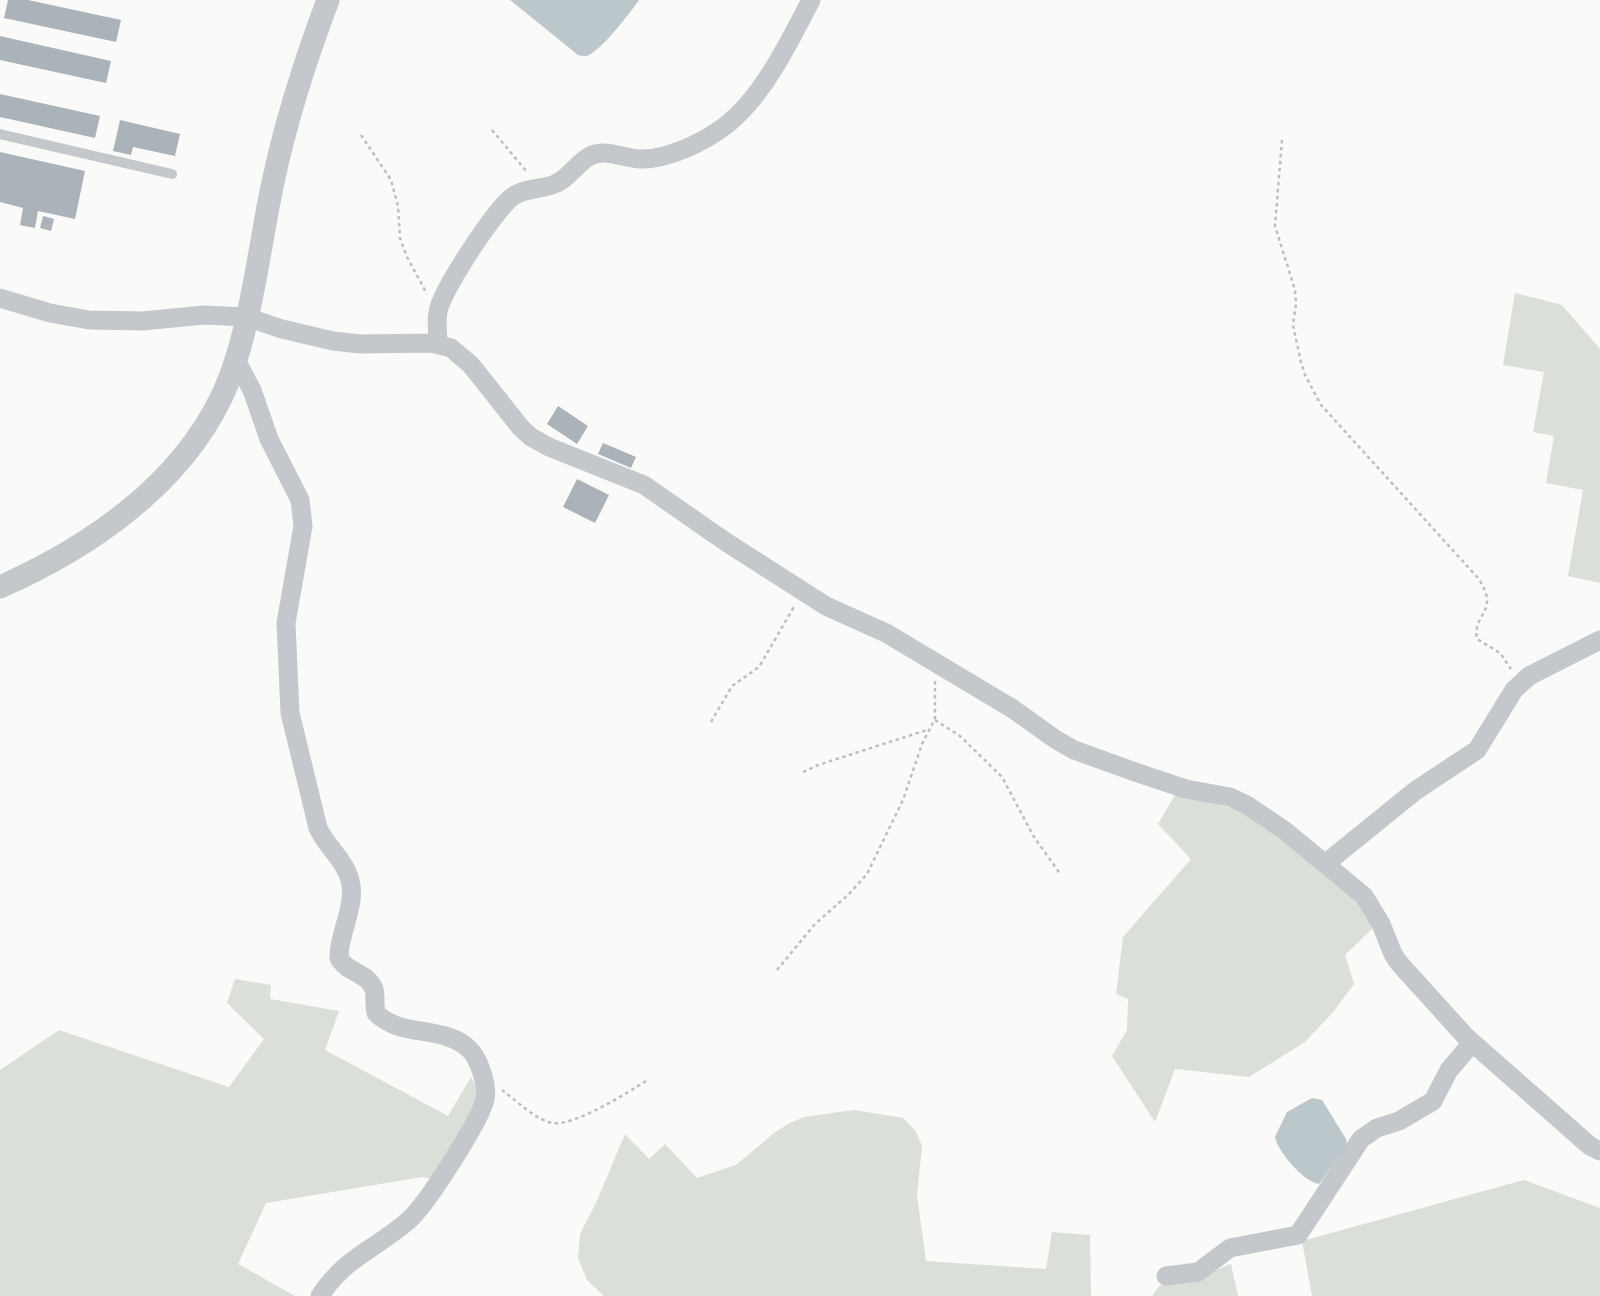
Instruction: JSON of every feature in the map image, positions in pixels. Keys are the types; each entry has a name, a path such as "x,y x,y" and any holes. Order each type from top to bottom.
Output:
{"street":[{"path":"0,587 57,558 105,527 151,491 182,458 220,400 236,360 281,145 328,0"},
{"path":"438,344 438,312 447,289 467,256 510,199 520,193 560,181 590,156 608,154 644,159 662,157 679,152 724,127 750,103 789,43 811,0"},
{"path":"0,298 50,313 89,320 143,321 204,314 246,317 333,341 360,344 438,344 451,348 471,365 531,437 549,447 644,485 826,606 886,633 1074,750 1186,789 1230,797 1284,830 1364,896 1381,924 1399,963 1472,1043 1590,1146 1600,1151"},
{"path":"236,360 252,390 269,439 300,500 303,526 286,623 290,713 318,828 351,881 351,901 339,958 346,968 369,981 375,993 376,1013 380,1017 412,1030 459,1041 473,1054 486,1095 483,1108 430,1196 408,1221 352,1259 332,1277 320,1296"},
{"path":"1325,864 1415,791 1477,750 1514,690 1529,676 1600,640"},
{"path":"1166,1276 1198,1272 1230,1248 1298,1235 1360,1139 1433,1101 1449,1070 1472,1043"}],"lane":[{"path":"0,134 172,174"}],"path":[{"path":"492,130 541,188"},
{"path":"361,135 391,180 398,206 400,238 407,257 438,312"},
{"path":"1282,140 1275,226 1295,290 1293,325 1305,375 1321,405 1469,567 1485,589 1488,602 1476,632 1477,639 1504,657 1510,668 1514,690"},
{"path":"711,722 732,686 759,667 803,591"},
{"path":"777,970 815,924 867,874 903,800 922,744 935,719 935,662"},
{"path":"935,719 960,736 1002,777 1034,836 1061,876"},
{"path":"803,772 930,729"},
{"path":"481,1073 537,1116 555,1123 603,1107 646,1081"}],"shaded area":[{"path":"510,0 639,0 608,38 595,51 585,56 578,55"},
{"path":"1515,293 1562,305 1600,349 1600,583 1568,576 1583,490 1546,483 1554,436 1533,432 1544,372 1503,365"},
{"path":"1175,795 1208,800 1248,814 1350,892 1373,928 1345,955 1354,984 1305,1042 1249,1077 1175,1069 1155,1122 1112,1056 1127,1030 1128,999 1116,994 1123,937 1191,859 1158,824"},
{"path":"235,979 271,985 270,999 339,1011 325,1050 448,1116 471,1077 479,1093 473,1116 433,1179 423,1177 266,1203 238,1264 295,1296 0,1296 0,1070 59,1030 229,1087 264,1039 227,1003"},
{"path":"1312,1098 1322,1100 1347,1145 1319,1184 1306,1178 1292,1165 1275,1137 1287,1112"},
{"path":"854,1110 903,1118 915,1130 922,1146 917,1195 926,1261 1046,1269 1052,1232 1090,1235 1091,1296 604,1296 587,1280 578,1258 580,1234 625,1134 649,1159 665,1144 697,1178 736,1165 774,1133 804,1117"},
{"path":"1524,1180 1600,1208 1600,1296 1312,1296 1302,1241"},
{"path":"1231,1264 1238,1296 1152,1296 1160,1285 1179,1284"}],"building":[{"path":"8,0 28,0 121,20 116,42 4,18"},
{"path":"0,36 111,61 106,83 0,60"},
{"path":"0,94 100,116 95,138 0,117"},
{"path":"120,120 180,134 175,156 133,147 131,155 113,151"},
{"path":"0,152 85,171 75,219 38,211 35,228 20,225 23,208 0,202"},
{"path":"43,216 54,219 51,231 40,228"},
{"path":"558,406 588,426 577,444 547,424"},
{"path":"603,443 636,457 631,468 598,454"},
{"path":"577,479 609,495 595,523 563,507"}]}
